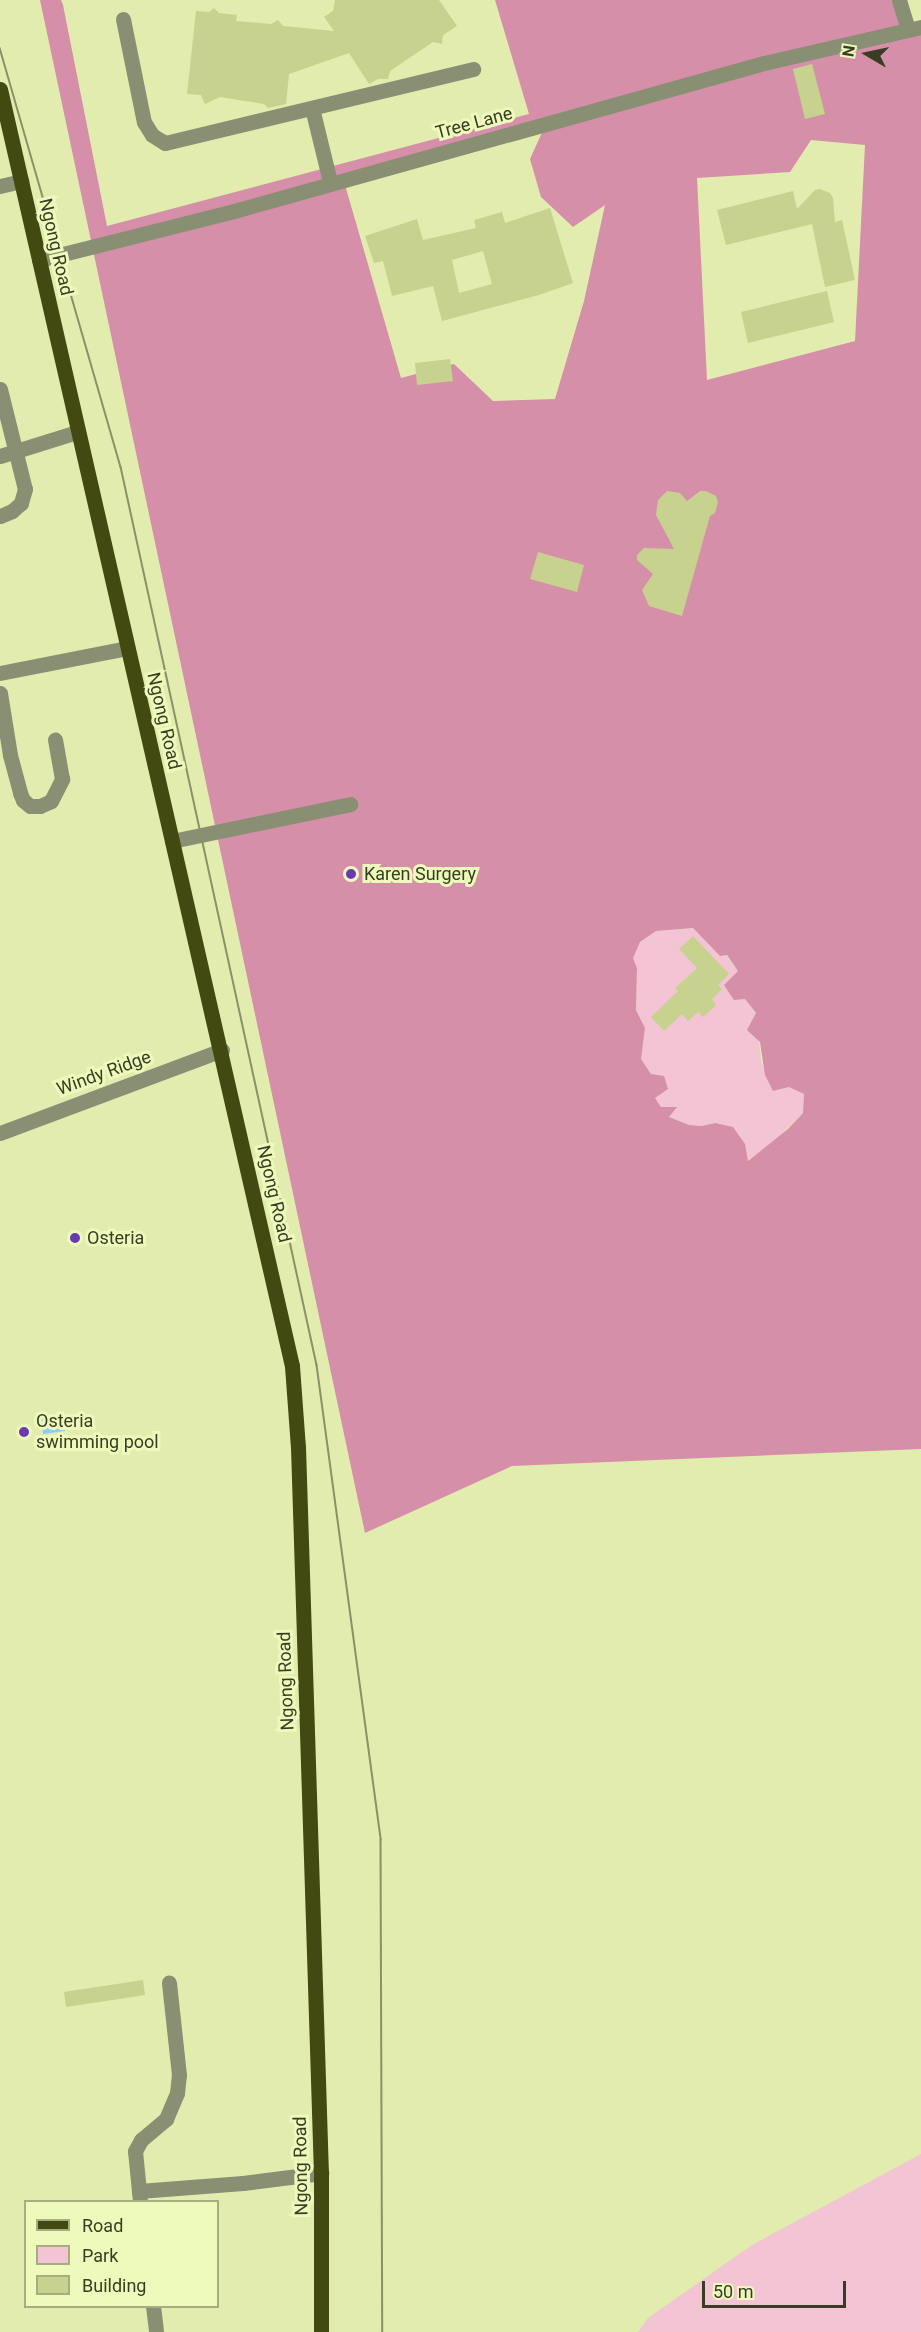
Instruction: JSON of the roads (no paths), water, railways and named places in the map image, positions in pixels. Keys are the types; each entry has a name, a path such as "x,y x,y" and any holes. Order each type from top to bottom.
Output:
{"main road":[{"name":"Ngong Road","path":"0,89 77,432 222,1050 290,1355 297,1406 321,2173 321,2332"}],"street":[{"path":"899,0 915,29"},
{"path":"123,19 144,122 152,135 165,143 473,69"},
{"name":"Tree Lane","path":"39,260 234,211 330,182 764,63 915,29"},
{"path":"312,108 330,182"},
{"path":"0,186 21,181"},
{"path":"0,389 25,489 21,503 12,511 0,516"},
{"path":"0,456 77,432"},
{"path":"0,673 127,648"},
{"path":"0,693 10,755 20,794 30,806 40,806 51,801 62,779 55,740"},
{"path":"172,841 350,804"},
{"name":"Windy Ridge","path":"0,1132 222,1050"},
{"path":"169,1983 179,2075 177,2093 166,2119 141,2140 135,2151 139,2196 321,2173"},
{"path":"153,2308 156,2332"}],"water":[{"path":"63,1415 65,1431 43,1434 41,1418"}],"tram line":[{"path":"0,48 121,467 317,1365 381,1840 383,2332"}],"place":[{"name":"Karen Surgery","path":"351,874"},
{"name":"Osteria","path":"75,1238"},
{"name":"Osteria swimming pool","path":"24,1432"}]}
